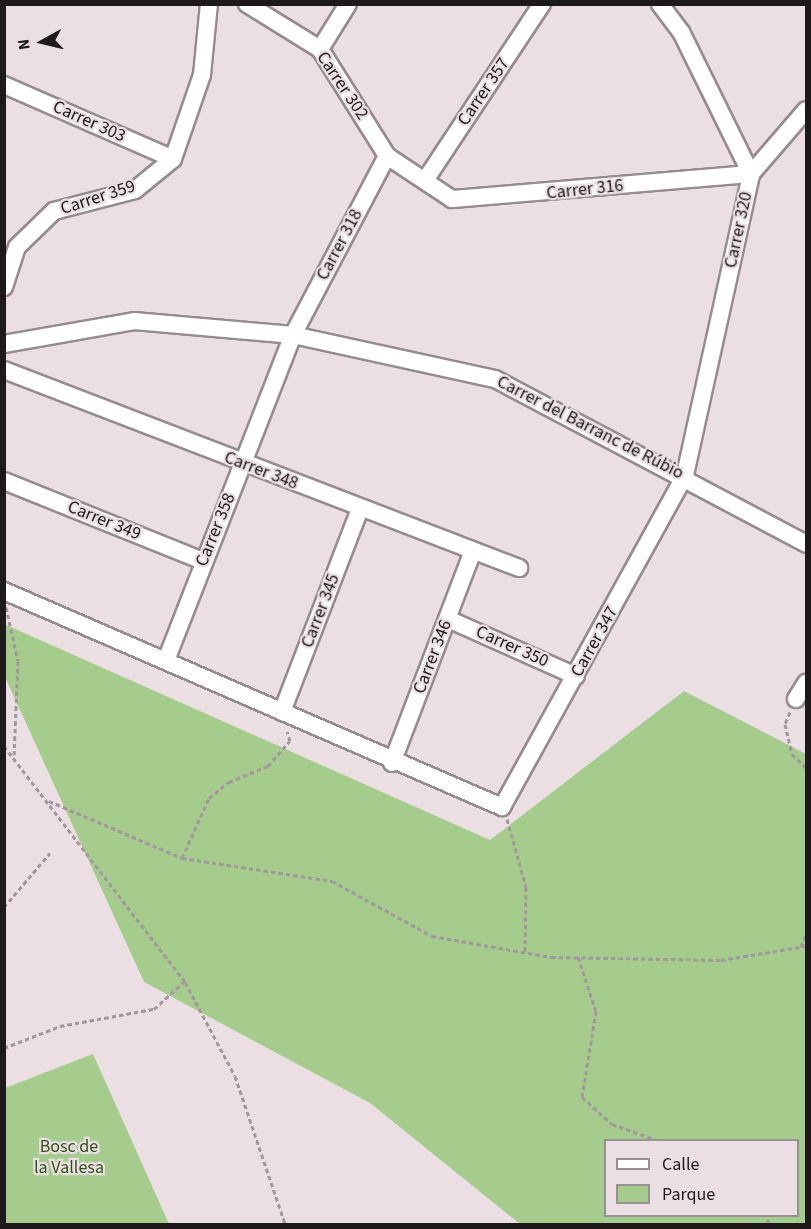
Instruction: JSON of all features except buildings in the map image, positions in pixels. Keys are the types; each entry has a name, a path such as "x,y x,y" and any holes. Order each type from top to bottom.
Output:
{"street":[{"path":"173,159 202,75 209,4"},
{"name":"Carrer 302","path":"247,4 320,50 387,156 426,179"},
{"path":"320,50 348,4"},
{"name":"Carrer 357","path":"426,179 542,4"},
{"name":"Carrer 320","path":"667,7 751,174 685,475"},
{"name":"Carrer 303","path":"4,85 173,159"},
{"path":"751,174 807,110"},
{"name":"Carrer 318","path":"293,335 387,156"},
{"name":"Carrer 359","path":"4,287 17,247 54,211 135,190 173,159"},
{"name":"Carrer 316","path":"426,179 452,199 751,174"},
{"name":"Carrer del Barranc de Rúbio","path":"4,344 134,321 293,335 495,379 685,475 807,544"},
{"name":"Carrer 358","path":"167,658 293,335"},
{"name":"Carrer 348","path":"4,370 360,509 519,568"},
{"name":"Carrer 347","path":"502,807 685,475"},
{"name":"Carrer 349","path":"4,481 203,561"},
{"name":"Carrer 345","path":"282,712 360,509"},
{"name":"Carrer 346","path":"392,763 473,551"},
{"path":"4,591 167,658 392,763 502,807"},
{"name":"Carrer 350","path":"448,619 576,676"},
{"path":"796,699 807,683"}],"path":[{"path":"4,603 18,661 14,757"},
{"path":"796,699 785,724 792,754 807,768"},
{"path":"182,858 209,798 229,782 268,766 290,741 282,712"},
{"path":"4,746 49,801 93,868 184,982 235,1076 285,1224"},
{"path":"49,801 182,858 332,881 432,936 525,952 578,957 721,960 807,946"},
{"path":"502,807 526,887 525,952"},
{"path":"4,907 50,853"},
{"path":"801,946 807,934"},
{"path":"578,957 596,1011 582,1097 612,1124 654,1139"},
{"path":"4,1048 60,1026 154,1009 184,982"}],"green space":[{"path":"4,624 490,840 684,691 806,754 806,1224 520,1224 370,1103 144,982 5,677"},
{"name":"Bosc de la Vallesa","path":"93,1054 169,1224 5,1224 5,1088"}]}
